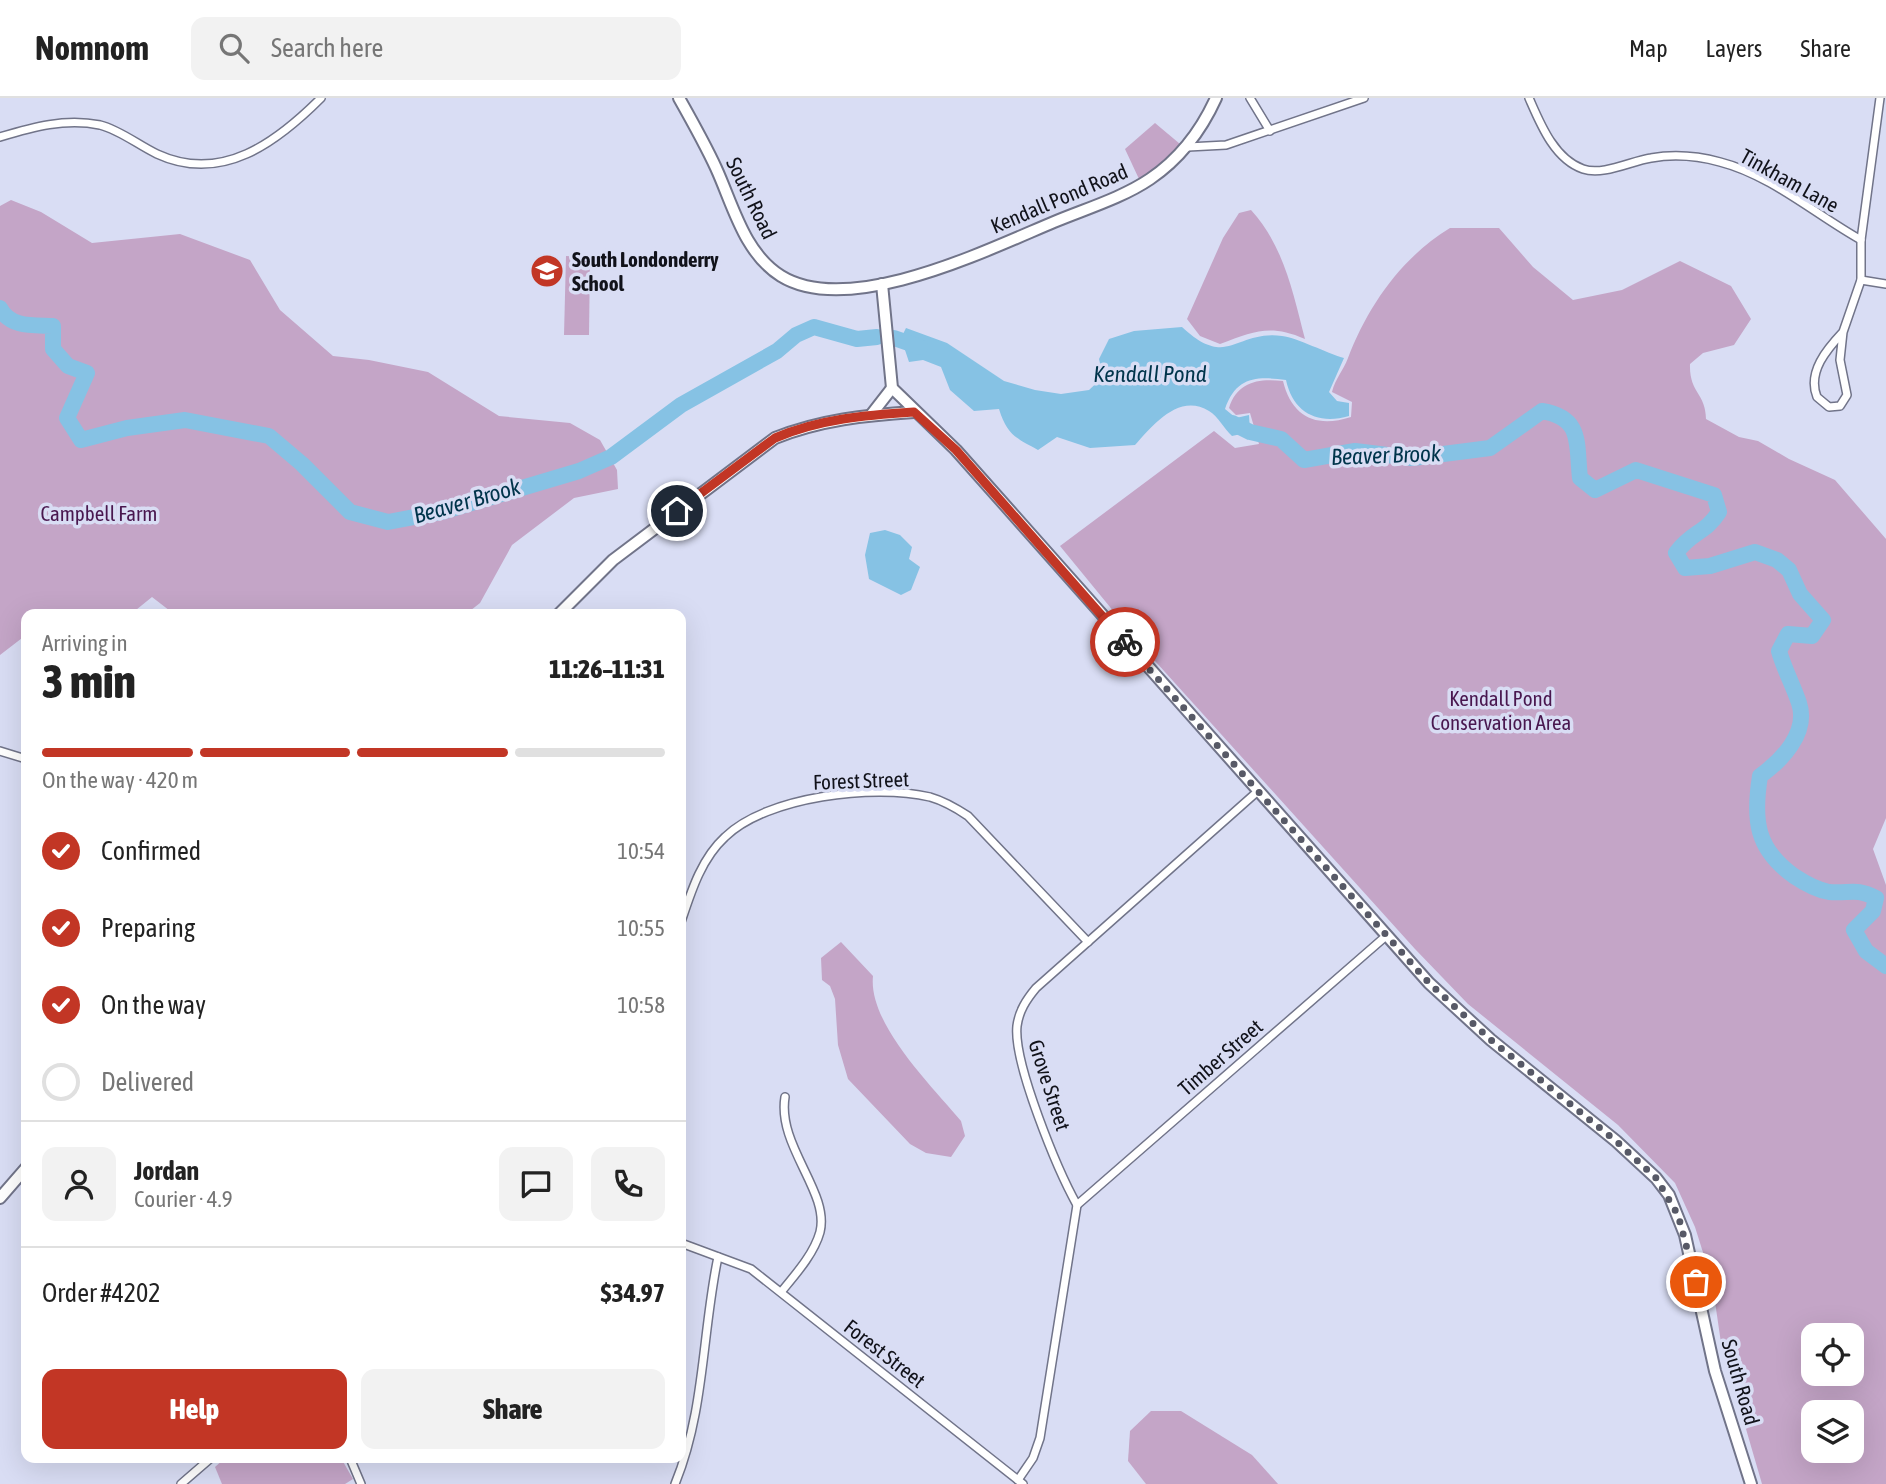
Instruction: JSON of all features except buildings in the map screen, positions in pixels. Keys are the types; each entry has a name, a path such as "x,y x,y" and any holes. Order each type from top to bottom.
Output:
{"street":[{"path":"0,137 37,126 79,122 110,128 158,155 178,162 220,163 261,149 287,130 321,98"},
{"name":"South Road","path":"679,98 705,146 749,242 769,267 794,282 821,288 882,284"},
{"name":"Kendall Pond Road","path":"882,284 957,263 1120,195 1149,180 1188,147 1216,98"},
{"path":"1250,98 1270,131"},
{"path":"1188,147 1226,145 1364,98"},
{"name":"Tinkham Lane","path":"1529,98 1549,138 1562,155 1584,170 1599,171 1654,157 1718,161 1758,177 1861,240"},
{"path":"1843,332 1825,353 1815,377 1818,397 1829,407 1840,406 1847,395 1840,359 1843,332 1861,280 1861,240 1880,98"},
{"path":"1861,280 1886,284"},
{"path":"872,415 892,388 882,284"},
{"name":"South Road","path":"892,388 956,450 1386,936 1453,1007 1616,1141 1656,1178 1669,1195 1688,1246 1715,1371 1751,1484"},
{"path":"564,609 613,560 775,438 802,427 872,415 914,412"},
{"path":"0,751 21,757"},
{"name":"Grove Street","path":"1077,1205 1065,1182 1027,1080 1016,1036 1019,1015 1029,996 1258,791"},
{"name":"Forest Street","path":"686,908 710,855 740,824 769,810 800,800 864,794 908,794 950,804 968,816 1088,942"},
{"name":"Timber Street","path":"1077,1205 1386,936"},
{"path":"781,1292 818,1238 821,1217 784,1126 785,1097"},
{"path":"0,1198 21,1174"},
{"path":"1021,1482 1040,1438 1077,1205"},
{"name":"Forest Street","path":"686,1245 751,1269 1021,1482"},
{"path":"686,1453 699,1401 718,1257"},
{"path":"181,1484 205,1463"},
{"path":"352,1463 361,1484"},
{"path":"675,1484 682,1463"}],"green space":[{"path":"1155,123 1180,144 1170,158 1139,179 1125,149"},
{"name":"Campbell Farm","path":"11,200 41,212 92,243 180,234 250,260 280,310 333,356 428,372 499,416 570,423 600,440 617,470 618,489 574,498 512,545 480,603 472,609 168,609 152,597 137,609 21,609 21,639 0,655 0,206"},
{"path":"1251,210 1272,239 1286,271 1305,339 1293,334 1262,331 1220,344 1200,336 1187,319 1223,238 1239,213"},
{"name":"Kendall Pond Conservation Area","path":"1450,228 1499,228 1533,267 1573,300 1622,290 1680,261 1731,286 1751,319 1734,345 1703,353 1690,364 1692,381 1703,404 1706,419 1739,437 1758,441 1835,480 1886,539 1886,818 1873,849 1886,885 1886,1484 1762,1484 1721,1343 1712,1281 1695,1227 1675,1183 1618,1125 1468,1004 1146,651 1060,546 1214,431 1235,448 1259,444 1250,413 1236,415 1229,408 1237,392 1243,387 1257,381 1283,381 1293,404 1308,417 1327,421 1351,417 1352,402 1332,392 1335,383 1376,302 1416,254"},
{"path":"566,256 590,257 589,335 564,335"},
{"path":"841,942 873,976 874,995 891,1034 961,1121 965,1136 951,1157 926,1153 910,1144 848,1079 838,1045 835,999 830,986 822,980 821,958"},
{"path":"1151,1411 1181,1411 1252,1455 1278,1484 1146,1484 1128,1461 1130,1431"},
{"path":"219,1463 344,1463 353,1479 345,1484 222,1484 215,1467"}],"water":[{"name":"Kendall Pond","path":"1182,327 1210,346 1221,347 1253,338 1282,336 1344,358 1329,392 1337,401 1349,403 1349,416 1327,419 1308,414 1294,401 1286,380 1265,378 1241,385 1235,390 1225,409 1236,418 1249,415 1250,432 1232,436 1209,411 1198,406 1187,406 1167,414 1135,445 1090,448 1057,437 1038,450 1013,435 1005,425 999,409 974,411 950,390 941,367 923,360 909,362 901,338 906,328 947,343 1004,381 1061,394 1089,390 1103,377 1099,359 1109,339 1134,331"},
{"path":"885,530 900,535 912,547 909,559 920,567 911,590 901,595 869,579 865,555 870,533"}],"waterway":[{"name":"Beaver Brook","path":"0,308 16,322 53,326 53,349 68,366 87,373 67,418 81,440 127,428 185,420 269,436 302,464 350,512 388,522 441,512 579,471 611,457 681,405 777,351 796,335 814,327 857,339 877,337"},
{"name":"Beaver Brook","path":"894,338 920,347"},
{"name":"Beaver Brook","path":"1232,423 1250,432 1281,439 1304,460 1355,451 1412,458 1490,448 1542,411 1565,419 1571,426 1577,443 1580,478 1595,490 1636,470 1714,495 1719,512 1709,525 1688,540 1676,553 1685,568 1710,566 1755,552 1777,560 1789,570 1800,594 1823,620 1812,636 1788,634 1779,651 1799,703 1800,725 1797,735 1784,754 1760,776 1757,806 1760,832 1781,866 1802,881 1829,892 1857,892 1876,898 1873,911 1854,930 1866,951 1886,966"}],"way so far":[{"path":"1125,642 1429,983 1491,1040 1616,1141 1656,1178 1669,1195 1678,1215 1696,1282"}],"place":[{"name":"South Londonderry School","path":"547,271"}],"route":[{"path":"677,511 775,438 789,432 802,427 872,415 914,412 956,450 1125,642"}]}
